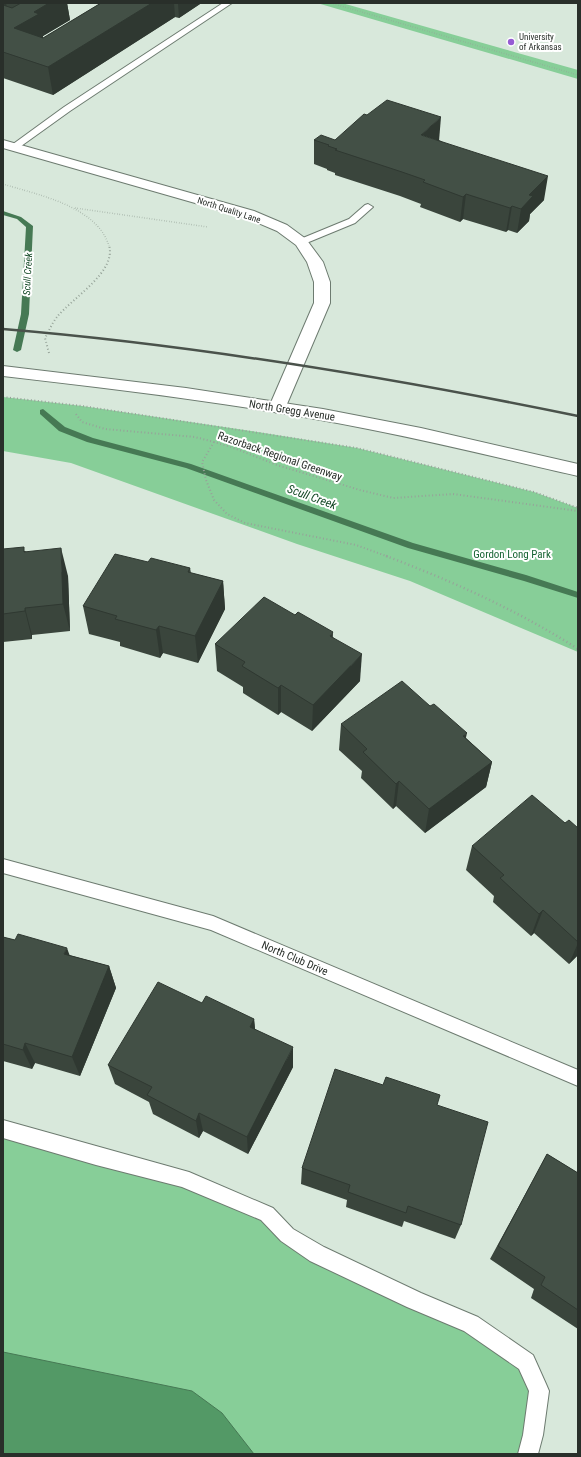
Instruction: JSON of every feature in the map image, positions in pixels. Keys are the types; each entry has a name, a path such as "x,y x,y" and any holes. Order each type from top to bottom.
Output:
{"street":[{"name":"North Quality Lane","path":"8,146 249,214 282,228 301,242 315,262 322,282 322,303 278,408"},
{"name":"North Gregg Avenue","path":"3,371 94,381 278,408 376,425 578,470"}],"lane":[{"path":"8,146 228,3"},
{"path":"301,242 352,220 368,207"},
{"name":"North Club Drive","path":"3,866 213,923 578,1078"},
{"path":"3,1129 96,1156 183,1178 267,1214 287,1235 317,1254 414,1300 471,1324 526,1362 539,1391 533,1435 528,1454"}],"path":[{"path":"331,3 578,75"},
{"path":"3,184 55,200 74,208 95,224 106,236 110,249 107,263 97,279 77,296 57,317 45,338 49,353"},
{"path":"74,208 86,208 215,228"},
{"path":"3,398 82,406 357,448 528,490 578,510"},
{"name":"Razorback Regional Greenway","path":"76,414 82,422 105,429 195,437 214,442 234,448 277,465 360,490 393,498 454,494 578,510"},
{"path":"214,442 202,462 206,480 214,500 227,514 245,523 356,545 439,576 562,638 578,649"}],"green space":[{"path":"317,3 342,3 578,70 578,79"},
{"name":"Gordon Long Park","path":"3,397 82,406 357,448 534,492 578,508 578,652 410,581 297,544 71,463 3,451"},
{"path":"3,1129 267,1214 287,1235 526,1362 539,1391 528,1454 3,1454"}],"shaded area":[{"path":"3,1352 192,1391 222,1413 254,1454 3,1454"}],"building":[{"path":"21,3 49,3 34,12 39,14 14,28 43,38 101,3 152,3 48,67 3,52 3,5 12,8"},
{"path":"387,100 441,117 421,135 548,176 529,195 533,196 521,209 512,206 510,208 466,194 463,197 423,182 425,180 335,150 337,149 314,140 321,135 335,140 364,114 367,115"},
{"path":"24,547 24,552 61,548 63,604 25,608 25,611 3,614 3,549"},
{"path":"115,554 148,562 151,558 190,568 188,572 223,581 195,636 159,626 156,630 115,619 117,616 83,606"},
{"path":"264,597 295,615 298,612 333,632 330,636 362,654 313,705 281,685 278,688 242,666 245,662 215,644"},
{"path":"402,681 430,706 434,704 467,733 463,736 492,762 429,809 399,781 396,784 363,752 367,749 341,724"},
{"path":"532,795 565,823 569,820 578,828 578,942 543,910 539,914 500,878 504,875 472,846"},
{"path":"18,934 67,948 64,954 109,966 72,1057 25,1043 23,1050 3,1044 3,937 15,940"},
{"path":"158,982 202,1003 206,996 254,1019 250,1027 293,1047 247,1137 199,1113 196,1121 147,1095 152,1087 108,1065"},
{"path":"335,1069 383,1085 386,1077 440,1095 437,1105 488,1122 461,1225 408,1206 406,1213 348,1192 350,1185 302,1168"},
{"path":"547,1154 578,1173 578,1310 541,1285 545,1277 498,1246"}],"waterway":[{"name":"Scull Creek","path":"3,213 19,218 30,226 25,314 17,350"},
{"name":"Scull Creek","path":"43,412 62,429 90,440 188,466 411,546 526,578 578,595"}],"railway":[{"path":"3,329 220,353 435,388 578,416"}],"place":[{"name":"University of Arkansas","path":"511,42"}]}
